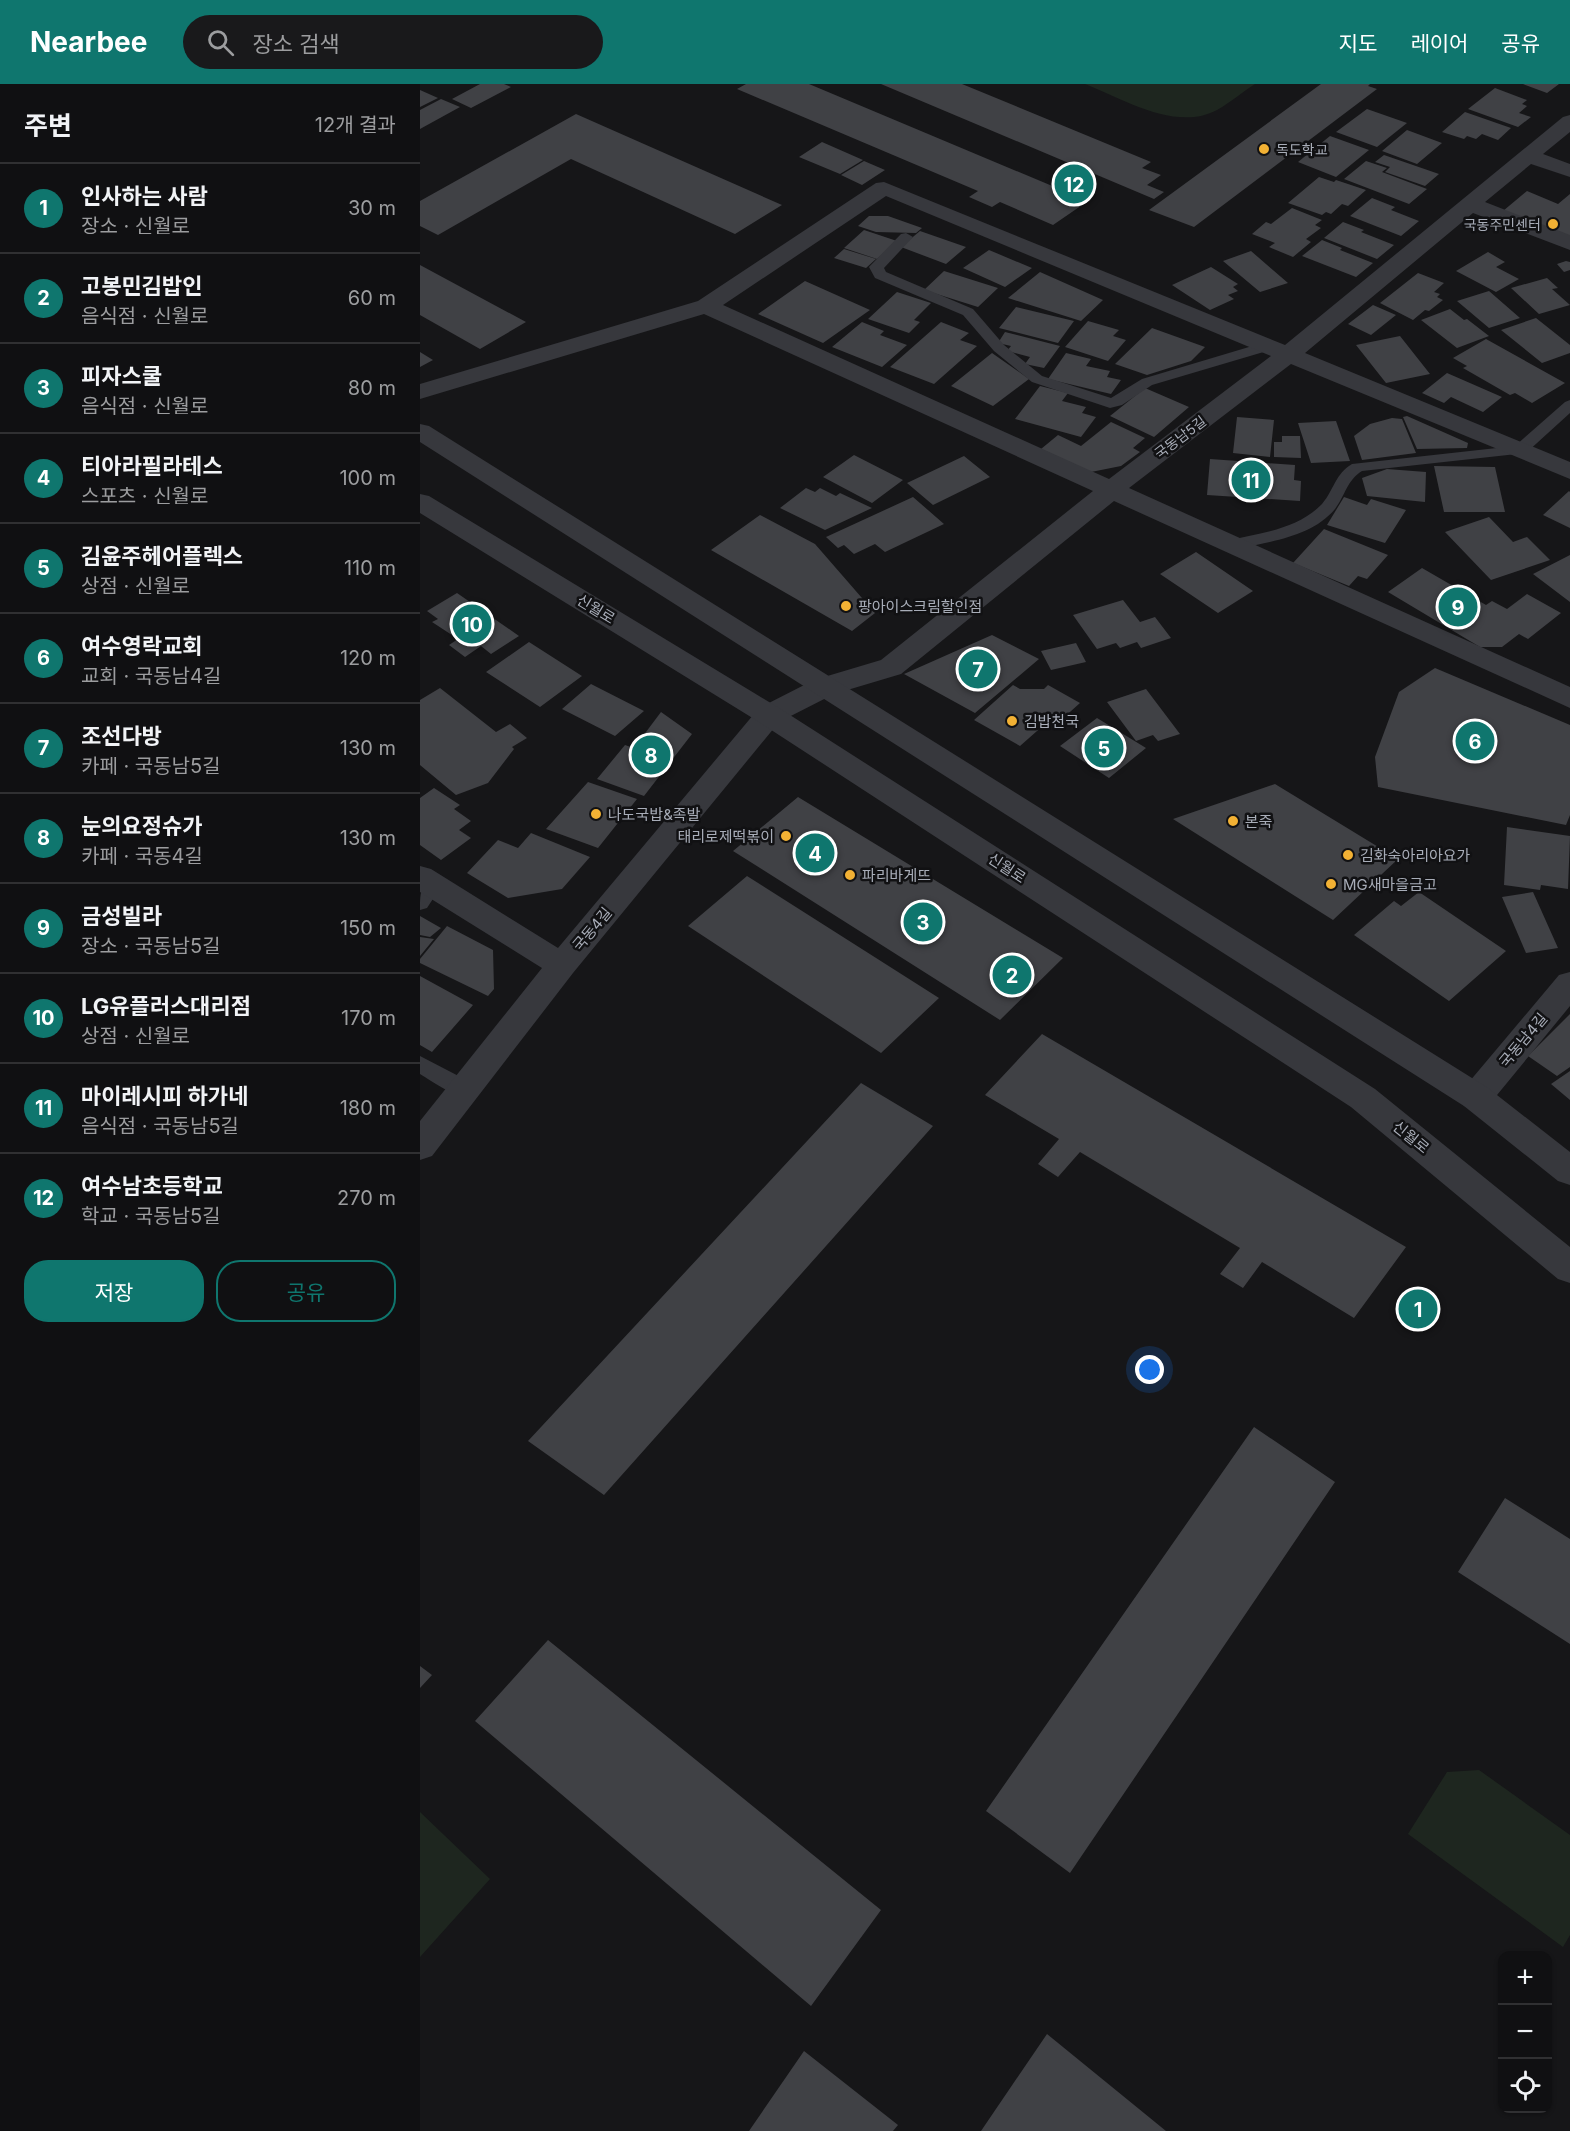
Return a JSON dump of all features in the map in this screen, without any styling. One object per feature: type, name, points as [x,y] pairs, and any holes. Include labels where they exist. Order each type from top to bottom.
[{"type":"street","name":"국동남5길","points":[[769,715],[824,687],[891,667],[1111,490],[1279,350],[1470,204],[1570,121]]},
{"type":"street","points":[[1528,156],[1570,171]]},
{"type":"street","points":[[420,392],[706,306],[884,188],[1570,471]]},
{"type":"street","points":[[1470,204],[1570,243]]},
{"type":"street","points":[[706,306],[1570,698]]},
{"type":"street","points":[[420,431],[1476,1097],[1570,1171]]},
{"type":"street","name":"신월로","points":[[420,502],[769,715],[1363,1098],[1570,1268]]},
{"type":"street","name":"국동4길","points":[[420,1146],[562,965],[769,715]]},
{"type":"street","points":[[424,889],[562,965]]},
{"type":"street","name":"국동남4길","points":[[1476,1097],[1570,984]]},
{"type":"lane","points":[[906,237],[876,267],[880,275],[968,312],[999,348],[1038,379],[1110,403],[1117,402],[1147,382],[1279,350]]},
{"type":"lane","points":[[1232,545],[1289,531],[1312,522],[1328,507],[1344,476],[1358,467],[1520,450],[1570,405]]},
{"type":"lane","points":[[420,1064],[465,1089]]},
{"type":"shaded area","points":[[1085,84],[1255,84],[1217,110],[1201,116],[1184,117],[1150,111]]},
{"type":"shaded area","points":[[1479,1770],[1570,1835],[1570,1935],[1563,1947],[1408,1834],[1447,1772]]},
{"type":"shaded area","points":[[420,1812],[490,1879],[420,1957]]},
{"type":"building","points":[[480,84],[504,84],[511,87],[471,108],[452,99]]},
{"type":"building","points":[[746,84],[809,84],[1088,201],[1053,225],[1000,202],[992,207],[969,197],[978,191],[737,89]]},
{"type":"building","points":[[881,84],[962,84],[1151,162],[1142,168],[1161,175],[1147,185],[1164,192],[1154,199]]},
{"type":"building","name":"독도학교","points":[[1321,84],[1370,84],[1368,86],[1377,89],[1194,227],[1149,210]]},
{"type":"building","points":[[1523,84],[1559,84],[1547,93]]},
{"type":"building","points":[[1495,88],[1527,100],[1522,104],[1527,106],[1519,113],[1531,117],[1518,127],[1468,109]]},
{"type":"building","points":[[420,90],[438,98],[420,107]]},
{"type":"building","points":[[441,99],[460,107],[420,129],[420,110]]},
{"type":"building","points":[[1367,109],[1407,123],[1377,147],[1336,132]]},
{"type":"building","points":[[1465,112],[1511,128],[1498,140],[1482,134],[1476,139],[1467,136],[1464,139],[1442,132]]},
{"type":"building","points":[[576,114],[782,205],[735,234],[571,159],[438,235],[420,226],[420,201]]},
{"type":"building","points":[[1407,130],[1442,143],[1417,164],[1382,151]]},
{"type":"building","points":[[1330,136],[1369,150],[1336,177],[1298,162]]},
{"type":"building","points":[[822,142],[863,160],[840,174],[799,157]]},
{"type":"building","points":[[1384,155],[1439,174],[1425,186],[1385,172],[1390,167],[1375,162]]},
{"type":"building","points":[[864,161],[885,170],[862,185],[841,175]]},
{"type":"building","points":[[1366,161],[1387,168],[1382,172],[1427,189],[1409,204],[1344,179]]},
{"type":"building","points":[[1319,177],[1366,190],[1348,206],[1342,204],[1331,214],[1326,212],[1322,215],[1288,203]]},
{"type":"building","name":"국동주민센터","points":[[1527,191],[1558,204],[1570,194],[1570,237],[1503,211]]},
{"type":"building","points":[[1372,198],[1395,207],[1391,210],[1419,221],[1401,236],[1350,216]]},
{"type":"building","points":[[1292,208],[1322,220],[1315,225],[1321,228],[1306,239],[1311,242],[1293,257],[1269,247],[1275,243],[1252,234],[1266,222],[1271,224]]},
{"type":"building","points":[[869,216],[888,216],[922,228],[916,233],[876,232],[858,226]]},
{"type":"building","points":[[1343,222],[1394,245],[1377,259],[1324,238]]},
{"type":"building","points":[[864,230],[897,241],[877,259],[844,248]]},
{"type":"building","points":[[920,231],[966,247],[946,264],[901,247]]},
{"type":"building","points":[[1322,240],[1373,263],[1356,277],[1302,256]]},
{"type":"building","points":[[844,249],[876,259],[866,268],[834,258]]},
{"type":"building","points":[[989,250],[1032,268],[1005,287],[963,268]]},
{"type":"building","points":[[1251,251],[1288,283],[1260,292],[1223,261]]},
{"type":"building","points":[[1488,252],[1505,262],[1496,267],[1519,279],[1496,292],[1456,271]]},
{"type":"building","points":[[1570,262],[1570,270],[1564,272],[1557,264]]},
{"type":"building","points":[[420,265],[526,322],[480,349],[420,315]]},
{"type":"building","points":[[1211,267],[1238,284],[1233,287],[1238,291],[1228,295],[1234,299],[1210,310],[1172,285]]},
{"type":"building","points":[[944,271],[998,288],[978,307],[924,290]]},
{"type":"building","points":[[1040,272],[1103,300],[1081,321],[1008,298]]},
{"type":"building","points":[[1418,273],[1444,283],[1434,292],[1440,294],[1437,297],[1443,300],[1413,320],[1380,303]]},
{"type":"building","points":[[1547,278],[1558,288],[1552,289],[1570,305],[1539,314],[1511,288]]},
{"type":"building","points":[[805,281],[870,310],[823,343],[758,314]]},
{"type":"building","points":[[1489,291],[1520,318],[1489,328],[1457,301]]},
{"type":"building","points":[[897,292],[931,303],[914,320],[920,322],[909,333],[868,319]]},
{"type":"building","points":[[1373,305],[1396,315],[1371,335],[1348,324]]},
{"type":"building","points":[[1016,307],[1074,321],[1058,343],[999,328]]},
{"type":"building","points":[[1450,309],[1489,336],[1457,348],[1421,320]]},
{"type":"building","points":[[1536,318],[1570,345],[1570,353],[1542,363],[1501,330]]},
{"type":"building","points":[[1088,321],[1119,330],[1113,336],[1126,340],[1108,361],[1065,347]]},
{"type":"building","points":[[862,322],[884,331],[880,335],[907,345],[882,367],[832,347]]},
{"type":"building","points":[[941,322],[969,333],[960,340],[977,346],[934,384],[890,367]]},
{"type":"building","points":[[1152,328],[1205,347],[1191,361],[1147,375],[1115,364]]},
{"type":"building","points":[[1005,332],[1060,346],[1044,368],[1025,364],[1030,357],[1007,351],[1011,346],[998,343]]},
{"type":"building","points":[[1400,336],[1430,374],[1386,383],[1356,345]]},
{"type":"building","points":[[1486,339],[1565,383],[1532,403],[1515,393],[1510,395],[1463,368],[1467,366],[1453,358]]},
{"type":"building","points":[[420,352],[433,360],[420,367]]},
{"type":"building","points":[[992,353],[1029,379],[993,406],[951,386]]},
{"type":"building","points":[[1066,353],[1091,359],[1086,366],[1110,371],[1107,377],[1121,380],[1111,394],[1048,379]]},
{"type":"building","points":[[1447,373],[1502,397],[1483,412],[1451,397],[1444,403],[1422,393]]},
{"type":"building","points":[[1040,386],[1068,393],[1062,401],[1086,407],[1082,413],[1096,417],[1081,437],[1015,419]]},
{"type":"building","points":[[1145,388],[1189,407],[1154,437],[1110,416]]},
{"type":"building","points":[[1407,416],[1468,443],[1467,448],[1417,449],[1403,417]]},
{"type":"building","points":[[1237,417],[1274,420],[1270,457],[1233,453]]},
{"type":"building","points":[[1392,418],[1402,419],[1416,453],[1362,460],[1354,436],[1370,424]]},
{"type":"building","points":[[1336,421],[1350,461],[1311,463],[1298,423]]},
{"type":"building","points":[[1111,422],[1145,438],[1133,448],[1140,452],[1121,466],[1091,472],[1041,449],[1058,435],[1081,446]]},
{"type":"building","points":[[1282,436],[1300,436],[1301,458],[1274,457],[1274,442],[1282,442]]},
{"type":"building","points":[[854,455],[903,480],[872,503],[823,477]]},
{"type":"building","points":[[964,456],[990,477],[933,505],[907,483]]},
{"type":"building","points":[[1210,459],[1295,465],[1294,480],[1301,481],[1300,501],[1207,495]]},
{"type":"building","points":[[1434,466],[1495,467],[1505,512],[1444,512]]},
{"type":"building","points":[[1387,469],[1426,472],[1425,502],[1367,496],[1362,478]]},
{"type":"building","points":[[806,488],[815,492],[820,488],[836,496],[840,493],[872,508],[825,530],[780,508]]},
{"type":"building","points":[[1570,492],[1570,528],[1543,515]]},
{"type":"building","points":[[913,497],[944,524],[885,552],[875,544],[854,554],[844,545],[838,548],[826,537]]},
{"type":"building","points":[[1344,497],[1367,505],[1371,499],[1406,510],[1385,543],[1327,525]]},
{"type":"building","points":[[760,515],[815,544],[875,613],[852,631],[711,550]]},
{"type":"building","points":[[1489,517],[1513,542],[1527,537],[1550,560],[1491,580],[1445,532]]},
{"type":"building","points":[[1324,529],[1388,555],[1367,579],[1358,576],[1349,586],[1293,563]]},
{"type":"building","points":[[1196,552],[1253,591],[1218,613],[1160,574]]},
{"type":"building","points":[[1570,555],[1570,602],[1533,574]]},
{"type":"building","points":[[1422,568],[1486,605],[1492,601],[1507,609],[1527,594],[1561,613],[1528,639],[1519,634],[1502,647],[1480,647],[1388,592]]},
{"type":"building","points":[[457,593],[519,636],[491,654],[481,646],[465,657],[449,645],[458,639],[432,622],[438,619],[427,611]]},
{"type":"building","points":[[1123,600],[1140,622],[1155,617],[1171,638],[1141,648],[1137,642],[1120,648],[1116,643],[1097,649],[1073,615]]},
{"type":"building","points":[[992,635],[1039,659],[975,713],[904,674]]},
{"type":"building","points":[[529,642],[582,676],[540,707],[486,672]]},
{"type":"building","points":[[1076,643],[1086,662],[1051,670],[1041,651]]},
{"type":"building","points":[[1435,668],[1570,725],[1570,815],[1566,825],[1378,787],[1375,757],[1399,692]]},
{"type":"building","points":[[591,684],[644,711],[615,736],[562,709]]},
{"type":"building","points":[[1013,685],[1020,689],[1044,689],[1048,685],[1080,703],[1061,720],[1054,716],[1020,746],[974,720]]},
{"type":"building","points":[[440,688],[496,732],[510,724],[527,738],[512,747],[514,749],[488,783],[456,795],[420,765],[420,700]]},
{"type":"building","points":[[1146,689],[1180,734],[1158,741],[1153,735],[1136,741],[1107,702]]},
{"type":"building","points":[[661,712],[692,734],[644,796],[597,779],[625,745],[634,748]]},
{"type":"building","points":[[1097,718],[1146,748],[1109,778],[1060,746]]},
{"type":"building","points":[[588,782],[637,799],[598,848],[546,829]]},
{"type":"building","points":[[1275,784],[1398,859],[1333,920],[1173,819]]},
{"type":"building","points":[[434,788],[460,805],[454,809],[471,821],[459,830],[471,838],[441,860],[420,845],[420,798]]},
{"type":"building","points":[[798,797],[1063,958],[1000,1020],[733,851]]},
{"type":"building","points":[[1507,827],[1570,836],[1568,889],[1541,885],[1540,890],[1504,885]]},
{"type":"building","points":[[531,833],[590,857],[562,889],[508,898],[467,873],[498,840],[518,848]]},
{"type":"building","points":[[747,876],[939,998],[881,1053],[688,926]]},
{"type":"building","points":[[1419,892],[1506,951],[1449,1001],[1354,935],[1394,901],[1401,906]]},
{"type":"building","points":[[1533,892],[1558,948],[1526,953],[1502,897]]},
{"type":"building","points":[[420,916],[441,928],[430,937],[420,935]]},
{"type":"building","points":[[447,926],[493,950],[494,989],[488,996],[420,963],[420,959]]},
{"type":"building","points":[[420,937],[434,939],[420,956]]},
{"type":"building","points":[[420,976],[473,1005],[432,1052],[420,1045]]},
{"type":"building","points":[[1570,1014],[1570,1067],[1557,1076],[1528,1056]]},
{"type":"building","points":[[1042,1034],[1406,1247],[1354,1318],[1262,1262],[1243,1288],[1220,1274],[1240,1248],[1080,1152],[1058,1177],[1038,1164],[1059,1139],[985,1095]]},
{"type":"building","points":[[1570,1071],[1570,1100],[1551,1084]]},
{"type":"building","points":[[861,1083],[933,1126],[604,1495],[528,1441]]},
{"type":"building","points":[[1254,1427],[1335,1482],[1070,1873],[986,1811]]},
{"type":"building","points":[[1505,1498],[1570,1539],[1570,1644],[1458,1572]]},
{"type":"building","points":[[548,1640],[881,1910],[811,2006],[475,1721]]},
{"type":"building","points":[[420,1666],[432,1675],[420,1688]]},
{"type":"building","points":[[1047,2034],[1166,2131],[981,2131]]},
{"type":"building","points":[[804,2051],[898,2125],[893,2131],[749,2131]]},
{"type":"place","name":"독도학교","points":[[1264,149]]},
{"type":"place","name":"여수남초등학교","points":[[1074,184]]},
{"type":"place","name":"국동주민센터","points":[[1553,224]]},
{"type":"place","name":"마이레시피 하가네","points":[[1251,480]]},
{"type":"place","name":"팡아이스크림할인점","points":[[846,606]]},
{"type":"place","name":"금성빌라","points":[[1458,607]]},
{"type":"place","name":"LG유플러스대리점","points":[[472,624]]},
{"type":"place","name":"조선다방","points":[[978,669]]},
{"type":"place","name":"김밥천국","points":[[1012,721]]},
{"type":"place","name":"여수영락교회","points":[[1475,741]]},
{"type":"place","name":"김윤주헤어플렉스","points":[[1104,748]]},
{"type":"place","name":"눈의요정슈가","points":[[651,755]]},
{"type":"place","name":"나도국밥&족발","points":[[596,814]]},
{"type":"place","name":"본죽","points":[[1233,821]]},
{"type":"place","name":"태리로제떡볶이","points":[[786,836]]},
{"type":"place","name":"티아라필라테스","points":[[815,853]]},
{"type":"place","name":"김화숙아리아요가","points":[[1348,855]]},
{"type":"place","name":"파리바게뜨","points":[[850,875]]},
{"type":"place","name":"MG새마을금고","points":[[1331,884]]},
{"type":"place","name":"피자스쿨","points":[[923,922]]},
{"type":"place","name":"고봉민김밥인","points":[[1012,975]]},
{"type":"place","name":"인사하는 사람","points":[[1418,1309]]}]
